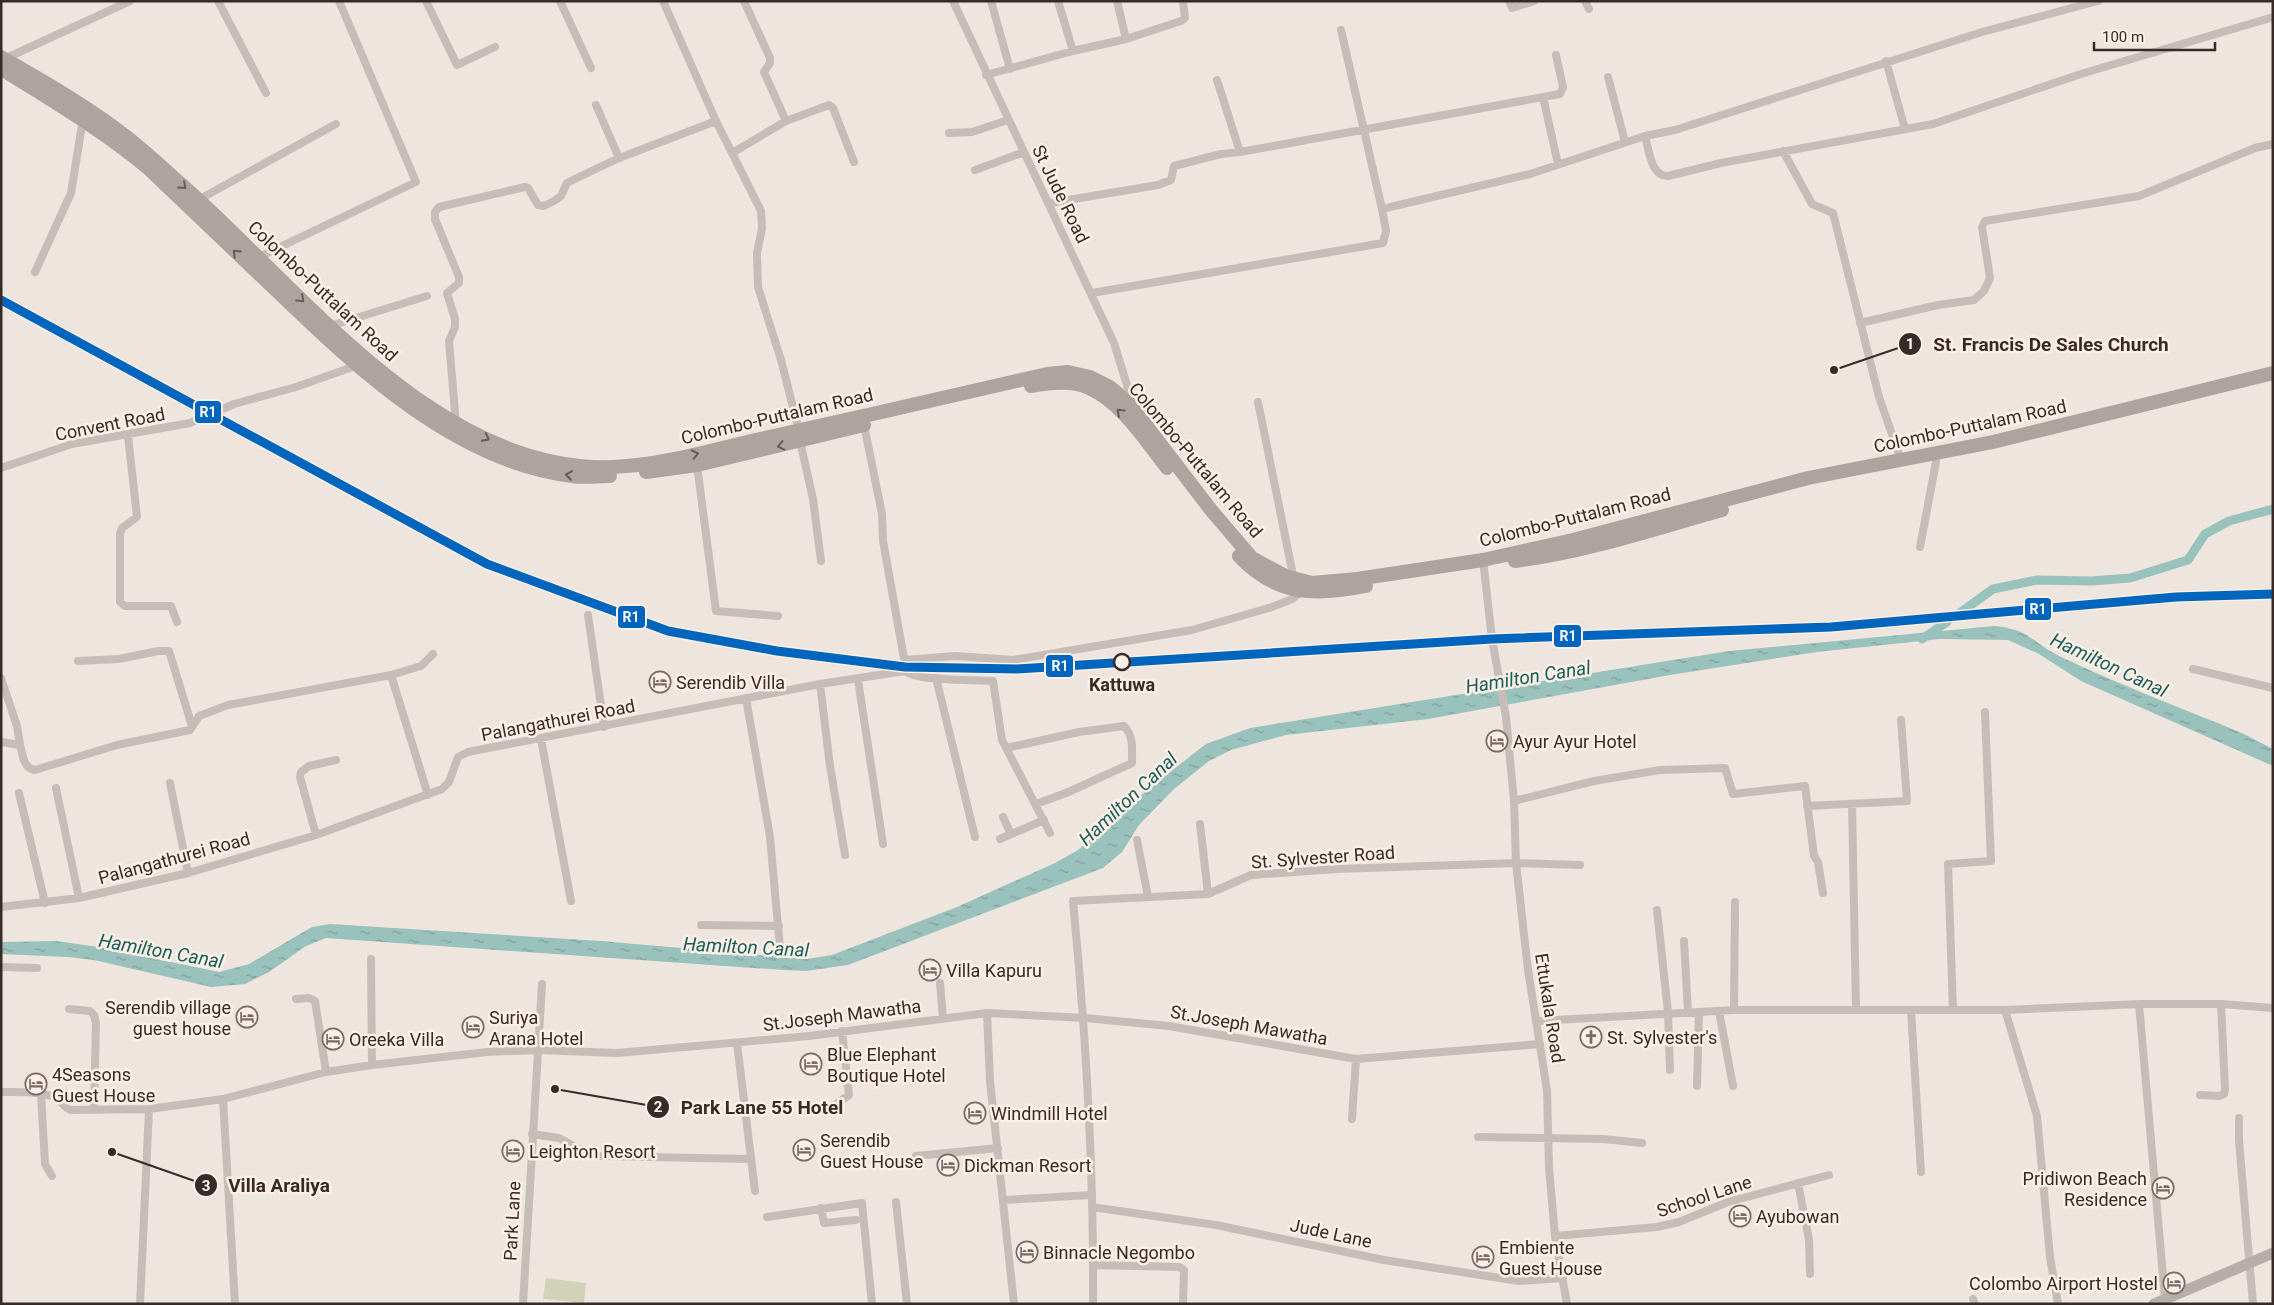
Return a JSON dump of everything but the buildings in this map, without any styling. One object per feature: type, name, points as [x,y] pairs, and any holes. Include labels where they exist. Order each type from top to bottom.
[{"type":"highway","name":"Colombo-Puttalam Road","points":[[2,61],[120,145],[149,169],[362,364],[416,409],[456,429],[528,456],[568,464],[605,467],[672,459],[864,425],[1030,386],[1052,383],[1088,387],[1103,397],[1134,425],[1246,564],[1272,582],[1298,586],[1348,590],[1483,562],[1808,478],[1993,442],[2273,373]]},
{"type":"highway","name":"Colombo-Puttalam Road","points":[[2,61],[127,137],[198,200],[330,326],[362,364]]},
{"type":"highway","name":"Colombo-Puttalam Road","points":[[456,429],[486,452],[537,468],[573,476],[612,476],[697,465],[800,436],[1047,374],[1068,372],[1090,377],[1110,387],[1129,403],[1252,558],[1298,586]]},
{"type":"highway","name":"Colombo-Puttalam Road","points":[[1483,562],[1544,557],[1601,544],[1796,489],[1995,450],[2216,397],[2273,381]]},
{"type":"street","points":[[2,61],[130,1]]},
{"type":"street","points":[[218,1],[266,93]]},
{"type":"street","points":[[257,258],[416,182],[339,1]]},
{"type":"street","points":[[426,1],[457,64],[495,47]]},
{"type":"street","points":[[560,1],[591,68]]},
{"type":"street","points":[[663,1],[716,121],[760,212],[762,228],[757,253],[758,287],[781,360],[800,436],[814,499],[821,562]]},
{"type":"street","points":[[744,1],[770,58],[770,63],[764,72],[786,121]]},
{"type":"street","name":"St Jude Road","points":[[953,1],[1008,120],[1050,203],[1114,343],[1130,395],[1129,403]]},
{"type":"street","points":[[991,1],[1010,69]]},
{"type":"street","points":[[1058,1],[1073,51]]},
{"type":"street","points":[[1117,1],[1126,39]]},
{"type":"street","points":[[986,74],[1126,39],[1181,21],[1185,18],[1183,1]]},
{"type":"street","points":[[1509,1],[1512,8],[1534,1]]},
{"type":"street","points":[[1382,209],[1530,174],[1625,142],[1675,130],[1886,61],[2034,16],[2098,1]]},
{"type":"street","points":[[1645,136],[1656,172],[1661,177],[1783,151],[1933,124],[2084,73],[2273,17]]},
{"type":"street","points":[[1092,293],[1383,244],[1386,231],[1382,209],[1340,30]]},
{"type":"street","points":[[1050,203],[1158,185],[1171,180],[1174,166],[1221,154],[1560,94],[1562,91],[1556,55]]},
{"type":"street","points":[[1886,61],[1906,129]]},
{"type":"street","points":[[1608,77],[1625,142]]},
{"type":"street","points":[[1217,80],[1240,152]]},
{"type":"street","points":[[1544,97],[1558,164]]},
{"type":"street","points":[[596,105],[619,158]]},
{"type":"street","points":[[732,153],[786,121],[824,105],[829,105],[833,108],[854,162]]},
{"type":"street","points":[[35,272],[71,193],[83,119]]},
{"type":"street","points":[[949,133],[972,132],[1008,120]]},
{"type":"street","points":[[456,429],[449,341],[455,327],[455,319],[447,293],[459,283],[459,277],[435,219],[435,212],[440,207],[525,187],[528,188],[538,205],[544,206],[561,196],[566,183],[619,158],[716,121]]},
{"type":"street","points":[[198,200],[336,124]]},
{"type":"street","points":[[1860,322],[1938,305],[1974,300],[1984,291],[1990,278],[1982,227],[1985,221],[2139,196],[2255,148],[2273,144]]},
{"type":"street","points":[[1783,151],[1812,204],[1833,212],[1879,397],[1901,460]]},
{"type":"street","points":[[975,170],[1024,152]]},
{"type":"street","points":[[330,326],[427,296]]},
{"type":"street","name":"Convent Road","points":[[1,468],[72,444],[128,436],[190,423],[234,404],[296,387],[362,364]]},
{"type":"street","points":[[905,660],[955,656],[1013,660],[1192,630],[1292,600],[1298,586],[1258,402]]},
{"type":"street","points":[[864,425],[882,514],[882,541],[905,660],[905,671],[909,675],[993,681],[1002,740],[1050,833]]},
{"type":"street","points":[[128,436],[137,517],[122,528],[120,534],[120,602],[125,606],[171,606],[177,622]]},
{"type":"street","points":[[1920,547],[1936,462]]},
{"type":"street","points":[[697,465],[716,611],[778,616]]},
{"type":"street","name":"Ettukala Road","points":[[1483,562],[1492,639],[1506,717],[1514,801],[1516,863],[1528,970],[1547,1090],[1548,1139],[1555,1236],[1567,1304]]},
{"type":"street","points":[[588,615],[604,727]]},
{"type":"street","points":[[78,661],[119,659],[158,651],[169,651],[192,726]]},
{"type":"street","points":[[1,678],[15,718],[26,765],[35,770],[118,745],[190,730],[199,716],[228,705],[391,674],[421,666],[433,654]]},
{"type":"street","points":[[2193,669],[2273,688]]},
{"type":"street","name":"Palangathurei Road","points":[[1,907],[79,898],[188,874],[316,834],[442,789],[449,782],[458,757],[468,752],[820,684],[858,680],[905,671]]},
{"type":"street","points":[[391,674],[428,795]]},
{"type":"street","points":[[936,678],[975,837]]},
{"type":"street","points":[[858,680],[883,844]]},
{"type":"street","points":[[820,684],[830,766],[845,855]]},
{"type":"street","points":[[746,698],[770,836],[780,948]]},
{"type":"street","points":[[1953,1010],[1948,864],[1991,861],[1985,712]]},
{"type":"street","points":[[1807,806],[1907,800],[1901,720]]},
{"type":"street","points":[[1006,748],[1079,732],[1124,726],[1128,730],[1132,740],[1132,763],[1066,793],[1036,804]]},
{"type":"street","points":[[541,739],[571,901]]},
{"type":"street","points":[[1,742],[20,745]]},
{"type":"street","points":[[316,834],[300,777],[301,772],[309,766],[336,760]]},
{"type":"street","points":[[1514,801],[1594,781],[1660,770],[1724,768],[1733,794],[1805,786],[1814,856],[1819,868],[1823,893]]},
{"type":"street","points":[[170,783],[188,874]]},
{"type":"street","points":[[56,788],[79,898]]},
{"type":"street","points":[[20,793],[45,903]]},
{"type":"street","points":[[1852,804],[1856,1010]]},
{"type":"street","points":[[1003,817],[1012,834]]},
{"type":"street","points":[[1000,838],[1044,820]]},
{"type":"street","points":[[1200,824],[1208,894]]},
{"type":"street","points":[[1137,840],[1148,897]]},
{"type":"street","name":"St. Sylvester Road","points":[[1085,1018],[1073,901],[1208,894],[1251,875],[1336,869],[1516,863],[1580,865]]},
{"type":"street","points":[[1734,1010],[1735,902]]},
{"type":"street","points":[[1657,910],[1668,1012],[1670,1070]]},
{"type":"street","points":[[701,926],[779,926]]},
{"type":"street","points":[[1684,941],[1688,1012]]},
{"type":"street","points":[[371,959],[372,1065]]},
{"type":"street","points":[[1,968],[36,968]]},
{"type":"street","name":"Park Lane","points":[[523,1304],[542,984]]},
{"type":"street","points":[[940,984],[943,1018]]},
{"type":"street","points":[[296,999],[309,998],[315,1001],[326,1072]]},
{"type":"street","points":[[1537,1021],[1668,1012],[1734,1010],[2005,1010],[2139,1004],[2221,1004],[2273,1008]]},
{"type":"street","points":[[2139,1004],[2159,1301],[2250,1261],[2273,1253]]},
{"type":"street","points":[[2200,1095],[2220,1096],[2226,1090],[2221,1004]]},
{"type":"street","points":[[69,1009],[90,1011],[94,1015],[96,1023],[94,1110]]},
{"type":"street","points":[[1911,1010],[1921,1172]]},
{"type":"street","points":[[2005,1010],[2037,1116],[2050,1257],[2058,1304]]},
{"type":"street","points":[[1718,1011],[1732,1086]]},
{"type":"street","points":[[1697,1086],[1699,1012]]},
{"type":"street","points":[[987,1013],[990,1082],[1014,1304]]},
{"type":"street","name":"St.Joseph Mawatha","points":[[41,1094],[56,1098],[70,1110],[149,1109],[223,1099],[326,1072],[372,1065],[487,1052],[537,1050],[617,1053],[737,1043],[987,1013],[1085,1018],[1169,1026],[1356,1059],[1540,1044]]},
{"type":"street","points":[[1085,1018],[1092,1195],[1093,1304]]},
{"type":"street","points":[[803,1111],[835,1105],[848,1095],[842,1031]]},
{"type":"street","points":[[737,1043],[754,1191]]},
{"type":"street","points":[[1352,1119],[1356,1059]]},
{"type":"street","points":[[1,1092],[41,1094],[45,1164],[52,1176]]},
{"type":"street","points":[[223,1099],[235,1304]]},
{"type":"street","points":[[140,1304],[149,1109]]},
{"type":"street","points":[[2240,1118],[2239,1141],[2252,1304]]},
{"type":"street","points":[[532,1134],[559,1138],[584,1152],[599,1156],[749,1159]]},
{"type":"street","points":[[1478,1137],[1603,1139],[1642,1144]]},
{"type":"street","points":[[916,1156],[998,1148]]},
{"type":"street","name":"School Lane","points":[[1555,1236],[1657,1227],[1679,1222],[1728,1202],[1829,1175]]},
{"type":"street","points":[[1798,1183],[1809,1240],[1810,1274]]},
{"type":"street","points":[[1003,1200],[1092,1195]]},
{"type":"street","points":[[767,1217],[862,1202],[872,1304]]},
{"type":"street","points":[[896,1202],[907,1304]]},
{"type":"street","name":"Jude Lane","points":[[1092,1207],[1216,1225],[1384,1260],[1519,1281],[1563,1278]]},
{"type":"street","points":[[821,1208],[824,1223],[856,1220]]},
{"type":"street","points":[[1093,1264],[1179,1268],[1184,1270],[1183,1304]]},
{"type":"green space","points":[[546,1278],[586,1283],[584,1303],[543,1299]]},
{"type":"water","points":[[1994,626],[2023,633],[2050,651],[2082,667],[2244,734],[2273,749],[2273,766],[2081,681],[2039,654],[2008,640],[1940,639],[1817,652],[1670,675],[1428,719],[1286,735],[1231,750],[1209,761],[1174,789],[1139,825],[1122,852],[1103,868],[848,965],[806,971],[783,970],[326,938],[306,946],[269,972],[245,984],[211,987],[94,960],[1,954],[1,942],[56,941],[99,947],[219,972],[249,964],[312,927],[330,924],[601,941],[807,959],[832,955],[957,907],[1055,863],[1078,850],[1152,786],[1206,744],[1250,728],[1729,651]]},
{"type":"waterway","points":[[1961,612],[1993,589],[2037,580],[2092,581],[2130,578],[2188,560],[2205,534],[2229,521],[2273,509]]},
{"type":"waterway","points":[[1922,639],[1947,622]]},
{"type":"transit line","name":"R1","points":[[1,300],[487,564],[668,631],[777,651],[905,667],[1017,669],[1492,639],[1831,627],[2176,597],[2273,594]]},
{"type":"place","name":"St. Francis De Sales Church","points":[[1834,370]]},
{"type":"place","name":"Kattuwa","points":[[1122,662]]},
{"type":"place","name":"Serendib Villa","points":[[660,682]]},
{"type":"place","name":"Ayur Ayur Hotel","points":[[1497,741]]},
{"type":"place","name":"Villa Kapuru","points":[[930,970]]},
{"type":"place","name":"Serendib village guest house","points":[[247,1017]]},
{"type":"place","name":"Suriya Arana Hotel","points":[[473,1027]]},
{"type":"place","name":"St. Sylvester's","points":[[1591,1037]]},
{"type":"place","name":"Oreeka Villa","points":[[333,1039]]},
{"type":"place","name":"Blue Elephant Boutique Hotel","points":[[811,1064]]},
{"type":"place","name":"4Seasons Guest House","points":[[36,1084]]},
{"type":"place","name":"Park Lane 55 Hotel","points":[[555,1089]]},
{"type":"place","name":"Windmill Hotel","points":[[975,1113]]},
{"type":"place","name":"Serendib Guest House","points":[[804,1150]]},
{"type":"place","name":"Leighton Resort","points":[[513,1151]]},
{"type":"place","name":"Villa Araliya","points":[[112,1152]]},
{"type":"place","name":"Dickman Resort","points":[[948,1165]]},
{"type":"place","name":"Pridiwon Beach Residence","points":[[2163,1188]]},
{"type":"place","name":"Ayubowan","points":[[1740,1216]]},
{"type":"place","name":"Binnacle Negombo","points":[[1027,1252]]},
{"type":"place","name":"Embiente Guest House","points":[[1483,1257]]},
{"type":"place","name":"Colombo Airport Hostel","points":[[2174,1283]]},
{"type":"water label","name":"Hamilton Canal","points":[[2109,665]]},
{"type":"water label","name":"Hamilton Canal","points":[[1528,677]]},
{"type":"water label","name":"Hamilton Canal","points":[[1128,799]]},
{"type":"water label","name":"Hamilton Canal","points":[[746,947]]},
{"type":"water label","name":"Hamilton Canal","points":[[161,951]]}]
